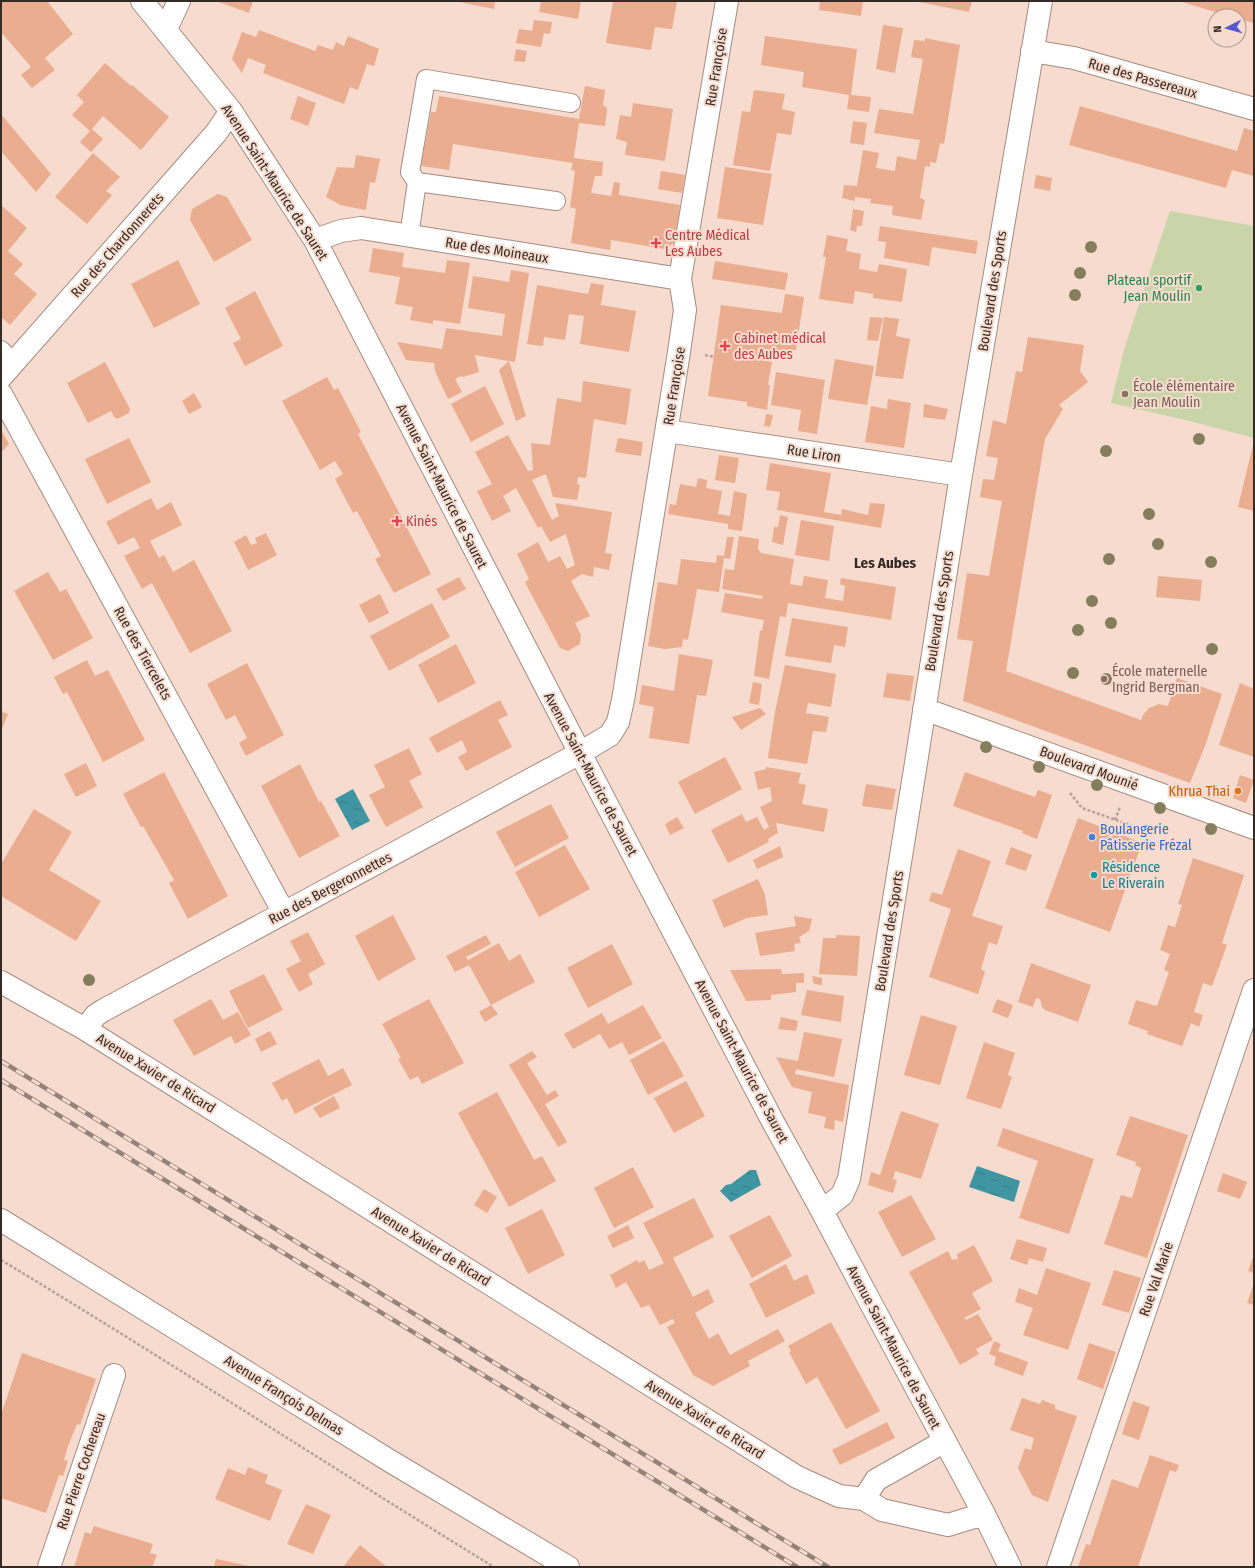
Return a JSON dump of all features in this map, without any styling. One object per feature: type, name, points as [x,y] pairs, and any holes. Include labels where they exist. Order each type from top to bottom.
[{"type":"street","name":"Avenue Saint-Maurice de Sauret","points":[[142,1],[231,111],[315,240],[580,753],[772,1120],[984,1514],[1010,1567]]},
{"type":"street","points":[[166,29],[179,1]]},
{"type":"street","name":"Rue Françoise","points":[[580,753],[610,735],[618,722],[623,700],[685,310],[680,279],[727,1]]},
{"type":"street","name":"Boulevard des Sports","points":[[822,1211],[842,1195],[849,1179],[961,475],[1040,1]]},
{"type":"street","name":"Rue des Passereaux","points":[[1032,51],[1074,58],[1254,109]]},
{"type":"street","name":"Rue des Chardonnerets","points":[[5,363],[216,133],[231,111]]},
{"type":"street","name":"Rue des Moineaux","points":[[315,240],[341,231],[361,228],[680,279]]},
{"type":"street","name":"Rue des Tiercelets","points":[[1,394],[284,913]]},
{"type":"street","name":"Rue Liron","points":[[666,431],[961,475]]},
{"type":"street","name":"Boulevard Mounié","points":[[924,709],[1254,828]]},
{"type":"street","name":"Rue des Bergeronnettes","points":[[85,1029],[96,1014],[580,753]]},
{"type":"street","name":"Avenue Xavier de Ricard","points":[[1,982],[85,1029],[797,1477],[839,1496],[864,1499],[882,1510],[948,1525],[984,1514]]},
{"type":"street","name":"Rue Val Marie","points":[[1058,1567],[1254,990]]},
{"type":"street","name":"Avenue François Delmas","points":[[1,1220],[390,1461],[568,1567]]},
{"type":"street","name":"Rue Pierre Cochereau","points":[[49,1567],[114,1375]]},
{"type":"street","points":[[864,1499],[876,1480],[945,1441]]},
{"type":"lane","points":[[409,236],[417,182],[410,172],[426,78],[571,103]]},
{"type":"lane","points":[[417,182],[556,201]]},
{"type":"path","points":[[1070,793],[1082,808],[1147,831],[1169,829]]},
{"type":"path","points":[[1,1260],[371,1492],[494,1567]]},
{"type":"green space","name":"Plateau sportif Jean Moulin","points":[[1170,211],[1254,226],[1254,438],[1190,421],[1111,403],[1124,350]]},
{"type":"water","points":[[353,789],[370,821],[352,830],[335,799]]},
{"type":"water","points":[[977,1166],[1020,1181],[1014,1202],[969,1187]]},
{"type":"water","points":[[750,1170],[756,1170],[761,1185],[731,1202],[720,1191],[726,1185],[731,1184]]},
{"type":"building","points":[[1,1],[47,1],[73,34],[45,58],[55,70],[32,88],[21,75],[31,67],[1,32]]},
{"type":"building","points":[[216,1],[253,1],[249,13]]},
{"type":"building","points":[[454,1],[495,1],[494,9]]},
{"type":"building","points":[[541,1],[581,1],[578,19],[539,12]]},
{"type":"building","points":[[613,1],[677,1],[672,29],[655,27],[651,50],[606,43]]},
{"type":"building","points":[[820,1],[863,1],[861,16],[819,10]]},
{"type":"building","points":[[914,1],[972,1],[969,12]]},
{"type":"building","points":[[1179,1],[1254,1],[1254,23],[1247,21],[1247,8],[1207,8],[1207,10]]},
{"type":"building","points":[[534,20],[552,22],[550,34],[544,33],[541,47],[516,43],[519,29],[532,31]]},
{"type":"building","points":[[883,25],[903,28],[895,73],[876,69]]},
{"type":"building","points":[[259,30],[315,51],[318,45],[333,50],[336,42],[344,46],[348,36],[379,49],[374,66],[367,64],[358,90],[350,87],[344,104],[263,73],[266,65],[248,58],[242,73],[232,59],[242,32],[256,37]]},
{"type":"building","points":[[765,36],[857,49],[851,95],[871,97],[869,112],[847,109],[849,95],[802,87],[804,72],[761,65]]},
{"type":"building","points":[[925,38],[960,45],[944,144],[940,143],[936,163],[930,162],[930,167],[925,166],[920,198],[925,200],[921,220],[892,215],[893,206],[870,203],[871,199],[855,197],[855,201],[842,198],[844,185],[857,186],[863,150],[879,153],[876,168],[895,171],[897,156],[916,160],[920,140],[874,133],[879,109],[913,114],[923,59],[911,57],[914,40],[925,41]]},
{"type":"building","points":[[516,49],[527,51],[525,62],[514,61]]},
{"type":"building","points":[[105,63],[169,117],[141,150],[103,116],[92,129],[103,139],[91,152],[80,142],[90,131],[72,115],[84,102],[77,95]]},
{"type":"building","points":[[585,86],[605,90],[603,105],[607,108],[607,111],[605,126],[579,123],[573,163],[453,144],[449,170],[421,166],[431,112],[436,112],[439,96],[579,119]]},
{"type":"building","points":[[754,90],[785,94],[782,109],[795,112],[791,135],[777,133],[770,171],[733,165],[742,111],[750,112]]},
{"type":"building","points":[[298,96],[316,103],[308,126],[290,119]]},
{"type":"building","points":[[633,103],[673,109],[665,161],[625,155],[627,142],[616,139],[620,115],[631,117]]},
{"type":"building","points":[[1080,106],[1237,151],[1244,128],[1254,131],[1254,176],[1232,170],[1226,188],[1069,145]]},
{"type":"building","points":[[1,114],[51,174],[36,192],[1,151]]},
{"type":"building","points":[[853,121],[867,123],[864,145],[850,143]]},
{"type":"building","points":[[93,153],[120,177],[106,191],[112,195],[87,224],[55,197]]},
{"type":"building","points":[[356,155],[380,159],[375,183],[370,182],[366,210],[340,205],[326,197],[337,167],[354,168]]},
{"type":"building","points":[[574,158],[603,162],[602,176],[595,176],[591,193],[611,196],[614,182],[620,183],[619,195],[680,205],[674,243],[665,249],[611,240],[610,250],[571,243],[576,209],[570,207],[575,171],[571,170]]},
{"type":"building","points":[[725,167],[772,174],[763,225],[717,218]]},
{"type":"building","points":[[661,171],[685,175],[682,193],[658,189]]},
{"type":"building","points":[[1036,175],[1052,178],[1050,191],[1034,188]]},
{"type":"building","points":[[218,194],[227,197],[252,240],[214,262],[190,220],[192,209]]},
{"type":"building","points":[[1,205],[27,228],[8,251],[23,264],[14,274],[37,294],[10,325],[1,317]]},
{"type":"building","points":[[853,209],[864,211],[862,226],[857,226],[856,232],[850,230]]},
{"type":"building","points":[[880,226],[978,241],[976,254],[932,247],[929,266],[884,258],[886,242],[878,241]]},
{"type":"building","points":[[827,235],[848,239],[846,251],[861,254],[859,269],[877,272],[879,264],[907,269],[902,302],[873,298],[873,294],[855,291],[853,304],[819,299],[826,257],[823,257]]},
{"type":"building","points":[[373,248],[404,253],[402,267],[445,273],[447,260],[470,263],[460,324],[433,320],[433,324],[410,320],[413,307],[395,304],[400,277],[369,272]]},
{"type":"building","points":[[178,260],[200,304],[154,328],[131,284]]},
{"type":"building","points":[[715,261],[788,273],[785,290],[712,279]]},
{"type":"building","points":[[511,270],[529,273],[515,362],[475,355],[479,372],[455,379],[462,392],[448,399],[435,371],[434,363],[406,360],[397,342],[442,349],[446,328],[502,336],[505,314],[468,308],[473,276],[509,282]]},
{"type":"building","points":[[591,283],[604,285],[601,305],[636,311],[629,352],[580,344],[584,316],[569,314],[565,340],[544,337],[543,346],[527,344],[537,285],[588,294]]},
{"type":"building","points":[[255,291],[283,346],[245,366],[233,343],[241,339],[225,308]]},
{"type":"building","points":[[785,294],[804,297],[796,350],[788,350],[787,358],[775,356],[776,351],[758,348],[756,359],[772,362],[768,385],[770,385],[767,410],[747,406],[747,402],[708,396],[721,305],[782,313]]},
{"type":"building","points":[[870,317],[883,318],[878,341],[867,340]]},
{"type":"building","points":[[884,317],[899,319],[896,336],[910,339],[903,379],[875,376]]},
{"type":"building","points":[[1028,337],[1084,345],[1080,371],[1088,382],[1059,405],[1063,409],[1045,439],[1006,671],[1141,720],[1149,708],[1159,704],[1168,706],[1177,678],[1222,694],[1205,746],[1190,783],[963,701],[973,641],[957,639],[967,573],[989,576],[1002,501],[980,497],[983,479],[994,480],[998,458],[986,456],[993,420],[1006,424],[1016,371],[1022,372]]},
{"type":"building","points":[[835,359],[874,366],[867,405],[828,399]]},
{"type":"building","points":[[509,361],[526,416],[516,421],[499,370]]},
{"type":"building","points":[[105,362],[130,409],[129,413],[117,419],[111,411],[88,423],[67,383]]},
{"type":"building","points":[[776,372],[825,380],[817,434],[798,431],[801,410],[771,405]]},
{"type":"building","points":[[327,377],[334,390],[338,388],[361,432],[358,434],[431,574],[394,593],[375,559],[381,556],[357,511],[353,513],[335,479],[343,474],[335,461],[320,470],[282,401]]},
{"type":"building","points":[[583,381],[631,389],[626,425],[594,419],[586,478],[578,477],[577,484],[580,485],[577,500],[553,497],[546,474],[532,480],[552,520],[559,516],[555,503],[612,512],[605,553],[612,554],[609,570],[594,567],[593,577],[582,574],[571,581],[590,616],[575,623],[581,635],[580,644],[568,651],[560,648],[529,590],[525,582],[529,579],[517,554],[538,542],[548,562],[560,556],[567,569],[575,565],[566,534],[550,542],[541,526],[538,528],[516,488],[503,496],[511,511],[492,521],[477,491],[492,484],[475,452],[508,435],[528,471],[533,470],[531,443],[550,445],[557,398],[581,402]]},
{"type":"building","points":[[485,386],[504,424],[471,442],[451,404]]},
{"type":"building","points":[[194,393],[202,407],[189,414],[182,401]]},
{"type":"building","points":[[888,399],[911,403],[904,448],[865,442],[871,406],[887,409]]},
{"type":"building","points":[[924,404],[948,409],[945,420],[923,417]]},
{"type":"building","points":[[766,414],[773,415],[770,427],[764,426]]},
{"type":"building","points":[[1,430],[9,444],[1,453]]},
{"type":"building","points":[[129,438],[151,482],[107,504],[85,459]]},
{"type":"building","points":[[618,438],[643,442],[641,456],[615,452]]},
{"type":"building","points":[[1254,445],[1254,511],[1238,507]]},
{"type":"building","points":[[719,455],[739,458],[735,483],[715,480]]},
{"type":"building","points":[[770,463],[831,473],[824,512],[841,515],[842,509],[868,515],[870,503],[884,504],[885,506],[881,528],[777,510],[780,492],[766,490]]},
{"type":"building","points":[[698,478],[707,480],[706,488],[722,491],[718,514],[730,516],[734,491],[747,494],[742,531],[728,529],[728,524],[668,514],[670,504],[676,505],[680,484],[696,487]]},
{"type":"building","points":[[151,498],[157,510],[171,502],[182,525],[150,541],[159,558],[164,555],[173,572],[194,560],[232,631],[190,653],[152,583],[142,589],[124,556],[140,548],[134,537],[118,545],[106,522]]},
{"type":"building","points":[[780,515],[788,517],[783,545],[772,542],[774,527],[778,527]]},
{"type":"building","points":[[801,520],[834,526],[829,561],[795,555]]},
{"type":"building","points":[[266,533],[277,555],[248,570],[234,542],[246,535],[251,545],[257,543],[255,538]]},
{"type":"building","points":[[739,536],[759,539],[758,549],[761,553],[794,559],[790,584],[802,586],[804,576],[828,580],[825,598],[843,601],[845,586],[840,584],[841,578],[896,587],[891,620],[788,603],[786,617],[780,616],[769,679],[754,676],[760,630],[762,631],[764,620],[721,612],[725,593],[762,599],[763,596],[722,589],[725,569],[734,570]]},
{"type":"building","points":[[727,537],[734,537],[730,559],[724,558],[719,592],[697,589],[688,640],[683,639],[682,647],[665,649],[648,646],[658,582],[677,585],[681,559],[716,563],[717,555],[724,556]]},
{"type":"building","points":[[48,572],[60,592],[66,589],[93,638],[53,660],[14,591]]},
{"type":"building","points":[[1158,576],[1202,580],[1200,601],[1156,597]]},
{"type":"building","points":[[459,577],[466,589],[443,601],[436,589]]},
{"type":"building","points":[[380,594],[389,613],[369,623],[359,605]]},
{"type":"building","points":[[432,603],[450,637],[389,671],[370,636]]},
{"type":"building","points":[[792,618],[848,627],[845,647],[834,645],[831,663],[785,656]]},
{"type":"building","points":[[456,644],[476,683],[438,703],[418,665]]},
{"type":"building","points":[[679,654],[713,660],[706,696],[697,695],[689,744],[649,738],[654,707],[639,704],[642,685],[674,691]]},
{"type":"building","points":[[87,660],[95,676],[108,670],[145,740],[103,762],[67,692],[63,694],[54,677]]},
{"type":"building","points":[[247,663],[284,735],[246,756],[239,743],[247,738],[235,715],[226,720],[207,684]]},
{"type":"building","points":[[785,665],[836,674],[831,707],[808,703],[806,713],[829,717],[826,732],[813,731],[807,764],[768,758],[775,712]]},
{"type":"building","points":[[887,673],[914,676],[910,701],[883,697]]},
{"type":"building","points":[[753,682],[762,684],[759,705],[749,703]]},
{"type":"building","points":[[1240,683],[1254,689],[1254,757],[1219,745]]},
{"type":"building","points":[[500,700],[508,715],[498,720],[512,747],[466,771],[458,757],[467,752],[462,740],[437,753],[429,738]]},
{"type":"building","points":[[760,708],[766,714],[741,730],[732,717]]},
{"type":"building","points":[[1,711],[8,714],[1,731]]},
{"type":"building","points":[[409,748],[422,774],[409,781],[423,807],[386,827],[369,795],[385,787],[374,765]]},
{"type":"building","points":[[725,757],[742,789],[695,814],[678,782]]},
{"type":"building","points":[[86,763],[97,786],[76,797],[64,774]]},
{"type":"building","points":[[300,764],[319,802],[321,801],[340,836],[299,858],[261,786]]},
{"type":"building","points":[[766,767],[801,773],[798,783],[806,785],[802,804],[828,809],[824,832],[776,823],[778,833],[768,839],[769,842],[728,863],[711,830],[742,814],[746,822],[757,817],[764,830],[769,827],[760,807],[772,801],[770,787],[758,790],[754,772],[766,769]]},
{"type":"building","points":[[164,772],[228,896],[188,919],[169,883],[174,880],[143,826],[141,827],[123,794]]},
{"type":"building","points":[[965,772],[1035,797],[1038,790],[1052,795],[1037,839],[1022,833],[1023,831],[953,806]]},
{"type":"building","points":[[1240,775],[1254,780],[1246,803],[1233,798]]},
{"type":"building","points":[[866,784],[896,789],[892,810],[862,806]]},
{"type":"building","points":[[551,804],[569,838],[515,867],[496,832]]},
{"type":"building","points":[[34,809],[72,832],[49,870],[101,901],[76,941],[1,896],[1,864]]},
{"type":"building","points":[[677,817],[684,828],[670,835],[665,824]]},
{"type":"building","name":"Résidence Le Riverain","points":[[1078,818],[1142,843],[1110,932],[1045,908]]},
{"type":"building","points":[[565,845],[590,889],[539,917],[515,872]]},
{"type":"building","points":[[780,846],[783,857],[757,869],[753,860]]},
{"type":"building","points":[[1011,847],[1032,855],[1026,871],[1005,864]]},
{"type":"building","points":[[958,849],[991,861],[972,916],[1003,926],[997,945],[989,942],[981,969],[985,972],[978,994],[929,977],[951,909],[929,901],[932,892],[942,895]]},
{"type":"building","points":[[1193,858],[1244,875],[1222,943],[1227,945],[1212,986],[1203,983],[1194,1012],[1203,1015],[1199,1027],[1191,1023],[1182,1046],[1147,1034],[1148,1031],[1128,1024],[1136,1000],[1157,1006],[1169,972],[1164,970],[1170,954],[1160,950],[1168,925],[1175,927],[1182,905],[1178,904]]},
{"type":"building","points":[[758,879],[765,895],[768,915],[747,918],[724,928],[712,900]]},
{"type":"building","points":[[393,915],[416,959],[378,981],[355,936]]},
{"type":"building","points":[[794,916],[812,919],[809,931],[799,937],[801,943],[794,944],[795,951],[760,956],[755,933],[796,926]]},
{"type":"building","points":[[308,932],[325,964],[308,974],[313,984],[299,992],[286,969],[301,961],[290,941]]},
{"type":"building","points":[[486,935],[491,944],[466,957],[468,960],[499,943],[509,961],[520,954],[535,982],[491,1005],[469,965],[455,972],[446,956]]},
{"type":"building","points":[[836,935],[860,936],[857,976],[819,974],[823,938],[836,938]]},
{"type":"building","points":[[612,944],[633,984],[588,1008],[567,968]]},
{"type":"building","points":[[1031,963],[1091,985],[1078,1022],[1045,1010],[1042,1007],[1040,999],[1036,998],[1033,1007],[1018,1002]]},
{"type":"building","points":[[781,969],[782,974],[804,973],[804,983],[796,983],[796,992],[771,995],[771,1000],[746,1001],[730,970]]},
{"type":"building","points":[[264,974],[283,1010],[248,1028],[229,991]]},
{"type":"building","points":[[812,976],[822,978],[822,985],[814,984]]},
{"type":"building","points":[[807,990],[844,996],[841,1022],[801,1015]]},
{"type":"building","points":[[211,999],[223,1020],[238,1012],[251,1035],[235,1044],[231,1036],[194,1056],[173,1020]]},
{"type":"building","points":[[429,999],[464,1063],[422,1084],[418,1076],[410,1080],[398,1059],[401,1058],[382,1024]]},
{"type":"building","points":[[997,999],[1013,1005],[1008,1018],[992,1012]]},
{"type":"building","points":[[491,1005],[498,1014],[485,1022],[479,1012]]},
{"type":"building","points":[[643,1005],[662,1038],[629,1055],[622,1042],[609,1049],[600,1034],[573,1049],[564,1034],[602,1013],[608,1024]]},
{"type":"building","points":[[921,1015],[957,1026],[940,1085],[904,1075]]},
{"type":"building","points":[[781,1017],[798,1021],[796,1031],[778,1029]]},
{"type":"building","points":[[270,1031],[277,1044],[261,1052],[255,1039]]},
{"type":"building","points":[[804,1032],[842,1039],[834,1077],[796,1069],[795,1074],[849,1085],[843,1122],[835,1120],[834,1130],[824,1128],[826,1117],[808,1113],[812,1092],[792,1087],[776,1057],[798,1061]]},
{"type":"building","points":[[664,1041],[684,1076],[648,1095],[630,1060]]},
{"type":"building","points":[[984,1042],[1015,1053],[1008,1075],[1012,1077],[1001,1109],[966,1098]]},
{"type":"building","points":[[532,1051],[537,1057],[527,1063],[547,1095],[555,1090],[559,1096],[545,1104],[567,1142],[558,1147],[509,1065]]},
{"type":"building","points":[[319,1059],[328,1076],[343,1068],[352,1085],[295,1114],[287,1098],[282,1101],[272,1083]]},
{"type":"building","points":[[686,1081],[705,1116],[674,1133],[654,1098]]},
{"type":"building","points":[[497,1092],[534,1160],[542,1156],[556,1181],[509,1207],[458,1113]]},
{"type":"building","points":[[334,1096],[340,1108],[320,1118],[313,1108]]},
{"type":"building","points":[[901,1111],[939,1124],[921,1179],[895,1171],[893,1179],[897,1180],[893,1193],[868,1185],[871,1172],[880,1175]]},
{"type":"building","points":[[1130,1116],[1188,1135],[1147,1258],[1104,1244],[1121,1195],[1132,1198],[1141,1168],[1135,1165],[1136,1162],[1116,1155]]},
{"type":"building","points":[[1003,1128],[1094,1159],[1069,1234],[1019,1218],[1038,1161],[997,1146]]},
{"type":"building","points":[[633,1167],[654,1207],[614,1228],[594,1188]]},
{"type":"building","points":[[1223,1173],[1247,1182],[1240,1199],[1217,1191]]},
{"type":"building","points":[[484,1189],[497,1197],[487,1213],[474,1205]]},
{"type":"building","points":[[911,1195],[936,1239],[902,1257],[878,1212]]},
{"type":"building","points":[[694,1198],[714,1237],[673,1258],[693,1297],[708,1289],[714,1302],[695,1313],[709,1339],[718,1333],[730,1355],[778,1329],[785,1341],[748,1361],[750,1366],[713,1386],[693,1375],[667,1327],[675,1323],[673,1319],[660,1325],[649,1305],[641,1308],[626,1282],[616,1288],[610,1275],[637,1260],[639,1263],[644,1260],[649,1270],[664,1263],[643,1223]]},
{"type":"building","points":[[542,1209],[565,1255],[528,1274],[505,1228]]},
{"type":"building","points":[[770,1215],[792,1256],[752,1278],[729,1236]]},
{"type":"building","points":[[628,1225],[634,1238],[613,1248],[607,1236]]},
{"type":"building","points":[[1017,1239],[1047,1248],[1043,1262],[1029,1258],[1027,1265],[1010,1259]]},
{"type":"building","points":[[974,1245],[993,1281],[972,1293],[981,1309],[964,1318],[966,1320],[978,1314],[993,1340],[976,1349],[979,1354],[960,1365],[909,1272],[948,1251],[952,1260],[958,1259],[957,1254]]},
{"type":"building","points":[[1254,1255],[1254,1273],[1248,1271]]},
{"type":"building","points":[[786,1264],[794,1281],[807,1274],[815,1293],[766,1318],[749,1284]]},
{"type":"building","points":[[1046,1268],[1091,1283],[1068,1350],[1023,1335],[1033,1308],[1015,1302],[1019,1288],[1037,1295]]},
{"type":"building","points":[[1114,1270],[1141,1278],[1129,1313],[1102,1305]]},
{"type":"building","points":[[1254,1283],[1254,1305],[1247,1303]]},
{"type":"building","points":[[831,1322],[880,1411],[846,1429],[817,1377],[806,1384],[789,1352],[791,1351],[788,1346]]},
{"type":"building","points":[[994,1341],[1001,1344],[998,1351],[1028,1362],[1023,1376],[994,1365],[996,1357],[989,1354]]},
{"type":"building","points":[[1089,1343],[1116,1352],[1103,1389],[1077,1379]]},
{"type":"building","points":[[22,1353],[96,1379],[80,1425],[77,1424],[68,1446],[64,1460],[68,1461],[63,1476],[59,1475],[46,1513],[1,1498],[1,1415]]},
{"type":"building","points":[[1022,1398],[1040,1404],[1042,1400],[1055,1405],[1055,1409],[1077,1416],[1048,1502],[1032,1495],[1018,1468],[1025,1448],[1031,1450],[1034,1438],[1010,1430]]},
{"type":"building","points":[[1133,1401],[1150,1407],[1139,1440],[1122,1434]]},
{"type":"building","points":[[887,1422],[895,1438],[840,1465],[832,1450]]},
{"type":"building","points":[[1150,1455],[1179,1465],[1176,1472],[1170,1470],[1138,1567],[1078,1567],[1086,1544],[1090,1545],[1112,1479],[1138,1488]]},
{"type":"building","points":[[248,1467],[268,1475],[265,1483],[282,1490],[270,1521],[215,1499],[228,1468],[245,1475]]},
{"type":"building","points":[[306,1504],[331,1515],[313,1554],[287,1544]]},
{"type":"building","points":[[94,1526],[153,1544],[150,1553],[157,1555],[152,1567],[74,1567],[85,1532],[91,1534]]},
{"type":"building","points":[[360,1545],[387,1567],[343,1567]]},
{"type":"building","points":[[216,1559],[249,1566],[249,1567],[214,1567]]},
{"type":"railway","points":[[1,1061],[828,1567]]},
{"type":"railway","points":[[1,1080],[797,1567]]},
{"type":"place","name":"Centre Médical Les Aubes","points":[[656,243]]},
{"type":"place","name":"Plateau sportif Jean Moulin","points":[[1199,288]]},
{"type":"place","name":"Cabinet médical des Aubes","points":[[725,346]]},
{"type":"place","name":"École élémentaire Jean Moulin","points":[[1125,394]]},
{"type":"place","name":"Kinés","points":[[397,521]]},
{"type":"place","name":"École maternelle Ingrid Bergman","points":[[1104,679]]},
{"type":"place","name":"Khrua Thai","points":[[1238,791]]},
{"type":"place","name":"Boulangerie Pâtisserie Frézal","points":[[1092,837]]},
{"type":"place","name":"Résidence Le Riverain","points":[[1094,875]]},
{"type":"district","name":"Les Aubes","points":[[885,563]]}]
